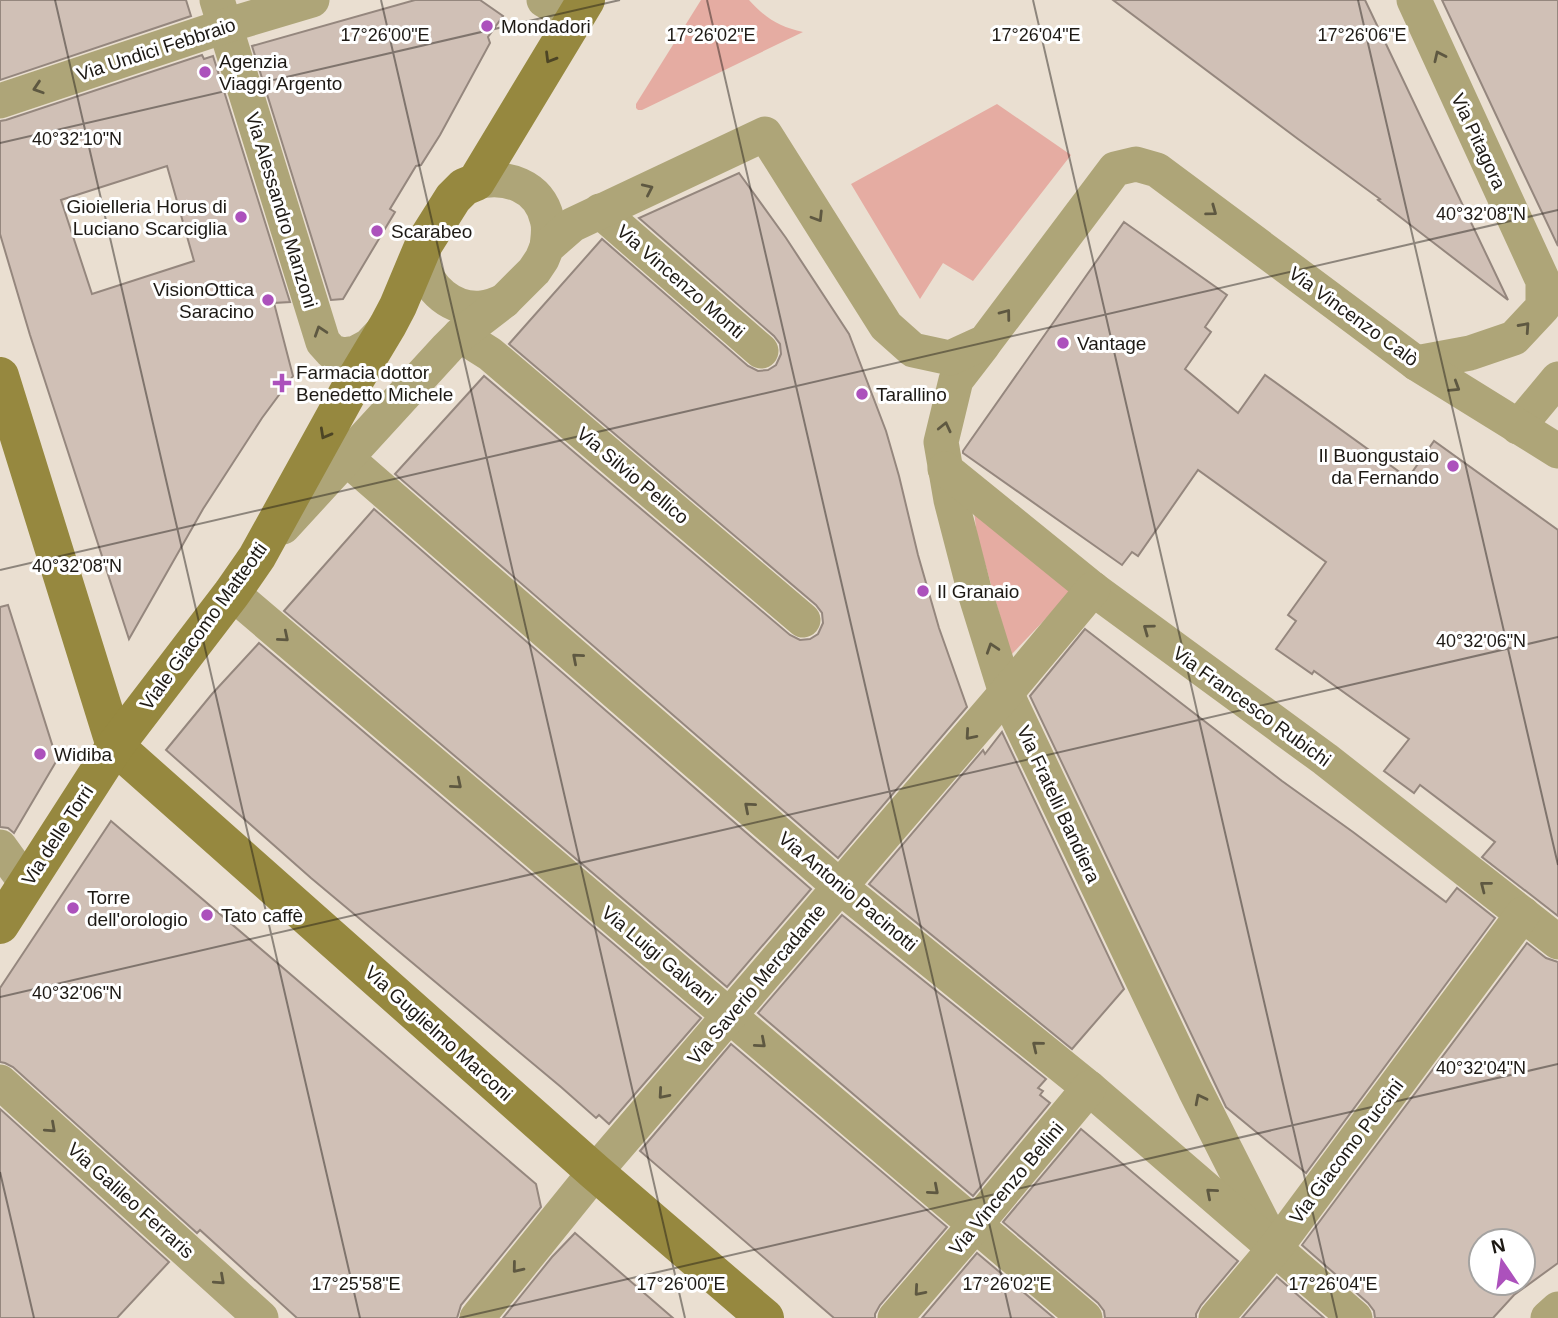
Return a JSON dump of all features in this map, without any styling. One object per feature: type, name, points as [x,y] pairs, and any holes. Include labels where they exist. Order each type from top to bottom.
[{"type":"street","name":"Via Undici Febbraio","points":[[0,101],[221,13],[313,0]]},
{"type":"street","name":"Via Pitagora","points":[[1414,0],[1551,284],[1543,307],[1514,338],[1470,353],[1416,363]]},
{"type":"street","name":"Viale Giacomo Matteotti","points":[[115,746],[257,557],[388,325],[424,244],[453,198],[464,187],[475,182],[568,6]]},
{"type":"street","name":"Via Alessandro Manzoni","points":[[221,13],[323,342],[332,352],[343,355],[356,353],[369,346],[388,325]]},
{"type":"street","points":[[547,247],[572,225],[765,134],[887,326],[912,350],[950,358],[985,342]]},
{"type":"street","name":"Via Fratelli Bandiera","points":[[1157,170],[1136,164],[1115,169],[956,380],[942,442],[951,500],[975,593],[1006,693],[1189,1078],[1275,1248]]},
{"type":"street","name":"Via Vincenzo Calò","points":[[1157,170],[1416,363],[1558,451]]},
{"type":"street","points":[[257,557],[460,335],[504,301],[534,271],[542,259],[549,231],[547,217],[531,193],[509,180],[475,182]]},
{"type":"street","name":"Via Vincenzo Monti","points":[[600,211],[761,351]]},
{"type":"street","points":[[424,244],[423,261],[427,277],[446,299],[463,307],[474,308],[485,308],[504,301]]},
{"type":"street","name":"Via Silvio Pellico","points":[[460,335],[490,354],[803,620]]},
{"type":"street","points":[[1518,427],[1558,379]]},
{"type":"street","points":[[3,401],[115,746]]},
{"type":"street","name":"Via Antonio Pacinotti","points":[[346,458],[839,886],[1089,1088],[1355,1318]]},
{"type":"street","name":"Via Francesco Rubichi","points":[[945,469],[1093,589],[1325,760],[1558,942]]},
{"type":"street","name":"Via Saverio Mercadante","points":[[477,1318],[595,1172],[1093,589]]},
{"type":"street","name":"Via Luigi Galvani","points":[[232,593],[1085,1318]]},
{"type":"street","name":"Via delle Torri","points":[[0,925],[115,746]]},
{"type":"street","name":"Via Guglielmo Marconi","points":[[115,746],[595,1172],[765,1318]]},
{"type":"street","points":[[0,847],[26,883]]},
{"type":"street","name":"Via Giacomo Puccini","points":[[1216,1318],[1275,1248],[1523,914]]},
{"type":"street","name":"Via Galileo Ferraris","points":[[0,1082],[261,1318]]},
{"type":"street","name":"Via Vincenzo Bellini","points":[[895,1318],[1089,1088]]},
{"type":"street","points":[[1548,1318],[1558,1310]]},
{"type":"shaded area","points":[[701,0],[749,0],[773,21],[803,32],[638,110],[636,104]]},
{"type":"shaded area","points":[[997,104],[1071,155],[973,281],[943,263],[920,299],[851,184]]},
{"type":"shaded area","points":[[974,512],[1073,590],[1011,655],[977,535]]},
{"type":"building","points":[[0,0],[186,0],[191,16],[0,80]]},
{"type":"building","points":[[415,0],[480,0],[503,16],[488,37],[490,43],[440,135],[421,165],[416,166],[390,209],[395,212],[343,299],[331,300],[252,46]]},
{"type":"building","points":[[1113,0],[1365,0],[1508,300],[1378,200],[1380,199]]},
{"type":"building","points":[[1442,0],[1558,0],[1558,246],[1520,166]]},
{"type":"building","points":[[202,55],[204,59],[213,56],[290,302],[274,303],[293,376],[262,418],[203,509],[129,639],[0,234],[0,121]],"holes":[[[167,166],[194,261],[92,294],[61,200]]]},
{"type":"building","points":[[739,173],[786,238],[849,334],[886,431],[939,628],[967,707],[838,858],[395,474],[484,376],[790,635],[800,640],[810,639],[818,634],[823,623],[822,613],[816,605],[509,344],[602,239],[748,366],[758,371],[768,370],[776,365],[781,354],[780,344],[774,336],[639,218]]},
{"type":"building","points":[[1124,222],[1227,295],[1205,327],[1211,332],[1185,369],[1238,413],[1265,375],[1408,478],[1434,441],[1558,530],[1558,916],[1482,857],[1495,842],[1420,785],[1414,793],[1384,771],[1409,739],[1314,671],[1312,674],[1276,649],[1296,621],[1288,615],[1326,562],[1198,470],[1138,556],[1132,552],[1122,565],[963,453]]},
{"type":"building","points":[[374,509],[811,889],[727,987],[284,611]]},
{"type":"building","points":[[8,605],[57,760],[14,833],[8,828],[0,827],[0,607]]},
{"type":"building","points":[[1085,629],[1282,781],[1446,902],[1457,888],[1495,918],[1306,1173],[1226,1107],[1030,696]]},
{"type":"building","points":[[259,643],[701,1018],[609,1124],[599,1115],[596,1118],[311,878],[166,750]]},
{"type":"building","points":[[1002,732],[1124,989],[1072,1049],[869,884],[983,750],[985,754]]},
{"type":"building","points":[[111,821],[536,1184],[541,1207],[461,1305],[457,1318],[297,1318],[200,1230],[197,1233],[13,1067],[0,1062],[0,988]]},
{"type":"building","points":[[842,915],[1046,1079],[1038,1088],[1043,1091],[1040,1095],[1050,1103],[973,1196],[758,1013]]},
{"type":"building","points":[[1527,943],[1546,958],[1558,962],[1558,1263],[1537,1278],[1537,1227],[1467,1227],[1467,1297],[1512,1297],[1493,1318],[1375,1318],[1368,1303],[1302,1245]]},
{"type":"building","points":[[731,1044],[947,1227],[880,1305],[875,1318],[834,1318],[640,1151]]},
{"type":"building","points":[[0,1109],[169,1262],[117,1318],[0,1318]]},
{"type":"building","points":[[1081,1129],[1238,1261],[1201,1305],[1196,1318],[1105,1318],[1098,1303],[1003,1222]]},
{"type":"building","points":[[575,1233],[673,1318],[503,1318]]},
{"type":"building","points":[[977,1253],[1054,1318],[922,1318]]},
{"type":"building","points":[[1277,1277],[1324,1318],[1242,1318]]},
{"type":"place","name":"Mondadori","points":[[487,26]]},
{"type":"place","name":"Agenzia Viaggi Argento","points":[[205,72]]},
{"type":"place","name":"Gioielleria Horus di Luciano Scarciglia","points":[[241,217]]},
{"type":"place","name":"Scarabeo","points":[[377,231]]},
{"type":"place","name":"VisionOttica Saracino","points":[[268,300]]},
{"type":"place","name":"Vantage","points":[[1063,343]]},
{"type":"place","name":"Farmacia dottor Benedetto Michele","points":[[282,383]]},
{"type":"place","name":"Tarallino","points":[[862,394]]},
{"type":"place","name":"Il Buongustaio da Fernando","points":[[1453,466]]},
{"type":"place","name":"Il Granaio","points":[[923,591]]},
{"type":"place","name":"Widiba","points":[[40,754]]},
{"type":"place","name":"Torre dell'orologio","points":[[73,908]]},
{"type":"place","name":"Tato caffè","points":[[207,915]]}]
